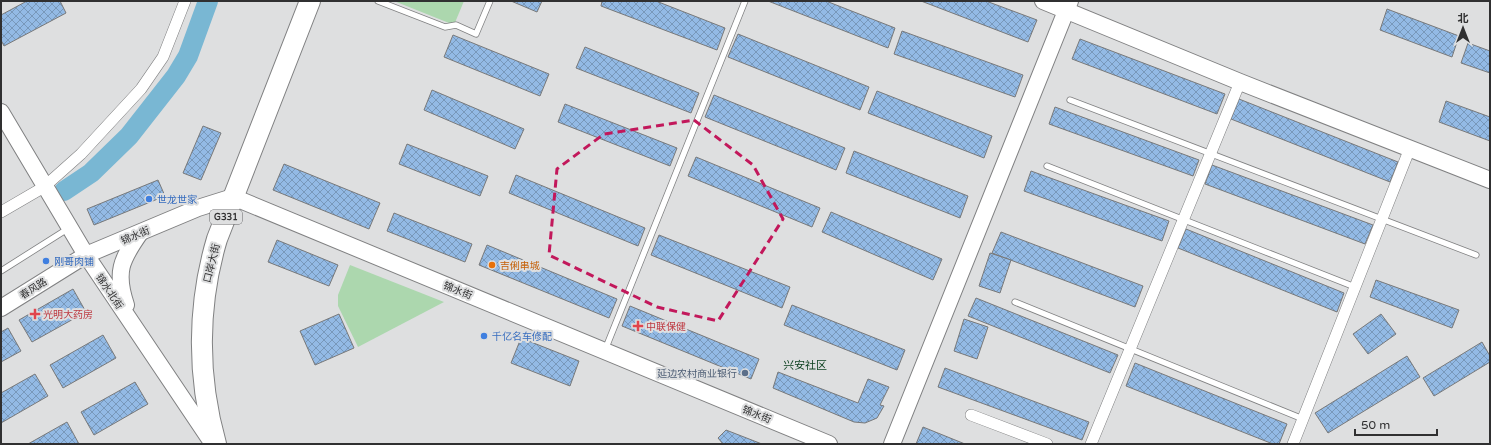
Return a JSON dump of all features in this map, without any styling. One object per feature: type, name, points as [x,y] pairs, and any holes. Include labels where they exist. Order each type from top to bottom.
[{"type":"highway","name":"口岸大街","points":[[214,444],[208,418],[204,383],[202,328],[204,295],[208,270],[215,245],[233,197],[310,1]]},
{"type":"main road","points":[[1043,1],[1068,6],[1240,82],[1490,180]]},
{"type":"main road","points":[[892,444],[1068,6]]},
{"type":"main road","name":"锦水北街","points":[[1,112],[44,187],[86,255],[214,444]]},
{"type":"main road","name":"锦水街","points":[[86,255],[198,208],[233,197],[829,444]]},
{"type":"main road","points":[[132,324],[119,286],[122,262],[126,253],[140,232]]},
{"type":"main road","name":"春风路","points":[[1,308],[86,255]]},
{"type":"street","points":[[1,212],[44,187],[82,154],[141,89],[164,57],[185,1]]},
{"type":"street","points":[[1091,444],[1240,82]]},
{"type":"street","points":[[1293,444],[1410,148]]},
{"type":"street","points":[[971,415],[1046,444]]},
{"type":"lane","points":[[378,1],[445,27],[456,25],[476,34],[490,1]]},
{"type":"lane","points":[[604,351],[745,1]]},
{"type":"lane","points":[[1070,100],[1476,255]]},
{"type":"lane","points":[[1047,166],[1355,287]]},
{"type":"lane","points":[[1,271],[69,228]]},
{"type":"lane","points":[[1015,302],[1303,419]]},
{"type":"highlighted area","points":[[694,120],[753,165],[783,219],[718,321],[657,307],[549,255],[557,169],[604,134]]},
{"type":"green space","points":[[394,1],[464,1],[454,25]]},
{"type":"green space","points":[[350,265],[444,302],[358,347],[338,306],[338,295]]},
{"type":"building","points":[[27,1],[60,1],[66,13],[4,46],[1,40],[1,15]]},
{"type":"building","points":[[511,1],[542,1],[537,12]]},
{"type":"building","points":[[602,1],[656,1],[725,28],[717,50],[601,6]]},
{"type":"building","points":[[768,1],[826,1],[895,28],[888,48]]},
{"type":"building","points":[[921,1],[986,1],[1037,20],[1028,42]]},
{"type":"building","points":[[1387,9],[1459,36],[1452,57],[1380,30]]},
{"type":"building","points":[[902,31],[1023,75],[1015,97],[894,54]]},
{"type":"building","points":[[738,34],[869,87],[860,110],[728,57]]},
{"type":"building","points":[[453,35],[549,74],[540,96],[444,57]]},
{"type":"building","points":[[1080,39],[1225,94],[1217,114],[1072,59]]},
{"type":"building","points":[[1468,43],[1490,51],[1490,73],[1461,63]]},
{"type":"building","points":[[585,47],[699,93],[691,113],[576,68]]},
{"type":"building","points":[[432,90],[524,129],[515,149],[424,110]]},
{"type":"building","points":[[877,91],[992,136],[984,158],[868,113]]},
{"type":"building","points":[[714,95],[845,148],[836,170],[705,117]]},
{"type":"building","points":[[1239,99],[1398,162],[1390,182],[1231,119]]},
{"type":"building","points":[[1446,101],[1490,117],[1490,141],[1439,122]]},
{"type":"building","points":[[565,104],[677,148],[670,166],[558,122]]},
{"type":"building","points":[[1055,107],[1199,160],[1193,176],[1049,124]]},
{"type":"building","points":[[203,126],[221,133],[201,180],[183,173]]},
{"type":"building","points":[[407,144],[488,176],[480,196],[399,164]]},
{"type":"building","points":[[854,151],[968,196],[960,218],[846,173]]},
{"type":"building","points":[[696,157],[820,208],[812,227],[688,176]]},
{"type":"building","points":[[284,164],[380,203],[369,229],[273,190]]},
{"type":"building","points":[[1212,165],[1373,225],[1365,244],[1205,184]]},
{"type":"building","points":[[1031,171],[1169,221],[1162,241],[1024,191]]},
{"type":"building","points":[[516,175],[645,228],[638,246],[509,193]]},
{"type":"building","points":[[158,180],[165,196],[94,225],[87,209]]},
{"type":"building","points":[[831,212],[942,259],[933,280],[822,232]]},
{"type":"building","points":[[394,213],[472,244],[465,262],[387,231]]},
{"type":"building","points":[[1186,229],[1344,293],[1337,312],[1178,248]]},
{"type":"building","points":[[1001,232],[1143,286],[1135,307],[992,253]]},
{"type":"building","points":[[659,235],[790,287],[782,308],[651,255]]},
{"type":"building","points":[[277,240],[338,265],[329,286],[268,262]]},
{"type":"building","points":[[487,245],[617,299],[609,318],[479,265]]},
{"type":"building","points":[[990,253],[1011,260],[1000,293],[979,286]]},
{"type":"building","points":[[1376,280],[1459,310],[1452,328],[1370,297]]},
{"type":"building","points":[[73,289],[86,312],[32,342],[19,320]]},
{"type":"building","points":[[976,298],[1118,355],[1110,373],[968,316]]},
{"type":"building","points":[[792,305],[905,350],[897,370],[784,325]]},
{"type":"building","points":[[630,306],[759,359],[751,379],[622,326]]},
{"type":"building","points":[[339,314],[354,348],[315,365],[300,331]]},
{"type":"building","points":[[1381,314],[1396,334],[1368,354],[1353,334]]},
{"type":"building","points":[[964,319],[988,327],[977,359],[954,351]]},
{"type":"building","points":[[8,328],[21,351],[1,362],[1,332]]},
{"type":"building","points":[[103,335],[116,358],[63,388],[50,365]]},
{"type":"building","points":[[521,338],[579,361],[570,386],[511,363]]},
{"type":"building","points":[[1482,342],[1490,356],[1490,362],[1434,396],[1423,378]]},
{"type":"building","points":[[1407,356],[1420,377],[1328,433],[1315,413]]},
{"type":"building","points":[[1135,363],[1287,424],[1279,444],[1273,444],[1126,386]]},
{"type":"building","points":[[945,368],[1089,422],[1082,440],[938,387]]},
{"type":"building","points":[[778,372],[858,403],[868,379],[889,387],[880,405],[884,406],[877,418],[865,423],[854,422],[773,388]]},
{"type":"building","points":[[35,374],[48,396],[1,423],[1,393]]},
{"type":"building","points":[[135,382],[148,404],[94,435],[81,412]]},
{"type":"building","points":[[67,422],[79,444],[28,444]]},
{"type":"building","points":[[923,427],[965,444],[916,444]]},
{"type":"building","points":[[726,430],[762,444],[723,444],[718,438]]},
{"type":"waterway","points":[[64,191],[91,173],[129,136],[176,76],[188,56],[208,1]]},
{"type":"place","name":"世龙世家","points":[[149,199]]},
{"type":"place","name":"刚哥肉铺","points":[[46,261]]},
{"type":"place","name":"吉俐串城","points":[[492,265]]},
{"type":"place","name":"光明大药房","points":[[35,314]]},
{"type":"place","name":"中联保健","points":[[638,326]]},
{"type":"place","name":"千亿名车修配","points":[[484,336]]},
{"type":"place","name":"延边农村商业银行","points":[[745,373]]},
{"type":"district","name":"兴安社区","points":[[805,365]]}]
